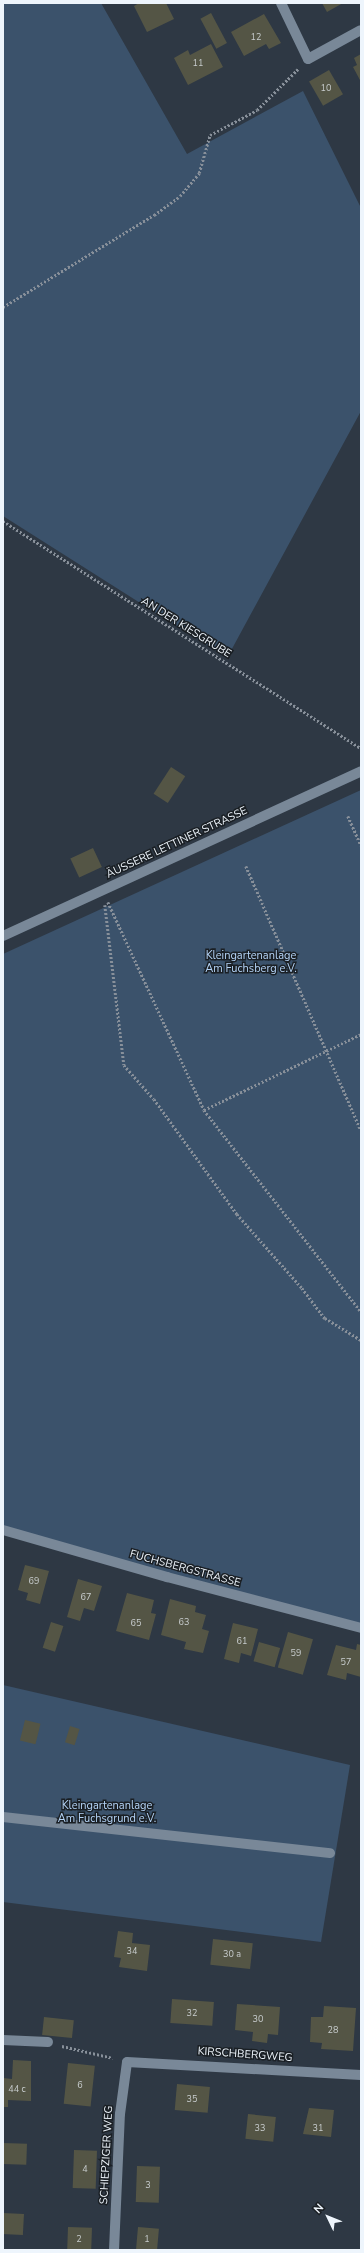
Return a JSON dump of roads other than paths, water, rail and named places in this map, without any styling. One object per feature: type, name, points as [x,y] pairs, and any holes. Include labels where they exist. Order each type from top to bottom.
[{"type":"street","points":[[281,3],[308,59],[361,30]]},
{"type":"street","name":"ÄUSSERE LETTINER STRASSE","points":[[3,936],[361,771]]},
{"type":"street","name":"FUCHSBERGSTRASSE","points":[[3,1530],[167,1577],[361,1628]]},
{"type":"street","points":[[3,1817],[330,1853]]},
{"type":"street","points":[[3,2040],[48,2042]]},
{"type":"street","name":"KIRSCHBERGWEG","points":[[127,2062],[361,2075]]},
{"type":"street","name":"SCHIEPZIGER WEG","points":[[114,2250],[120,2114],[127,2062]]},
{"type":"park label","name":"Kleingartenanlage Am Fuchsberg e.V.","points":[[251,963]]},
{"type":"park label","name":"Kleingartenanlage Am Fuchsgrund e.V.","points":[[107,1813]]}]
